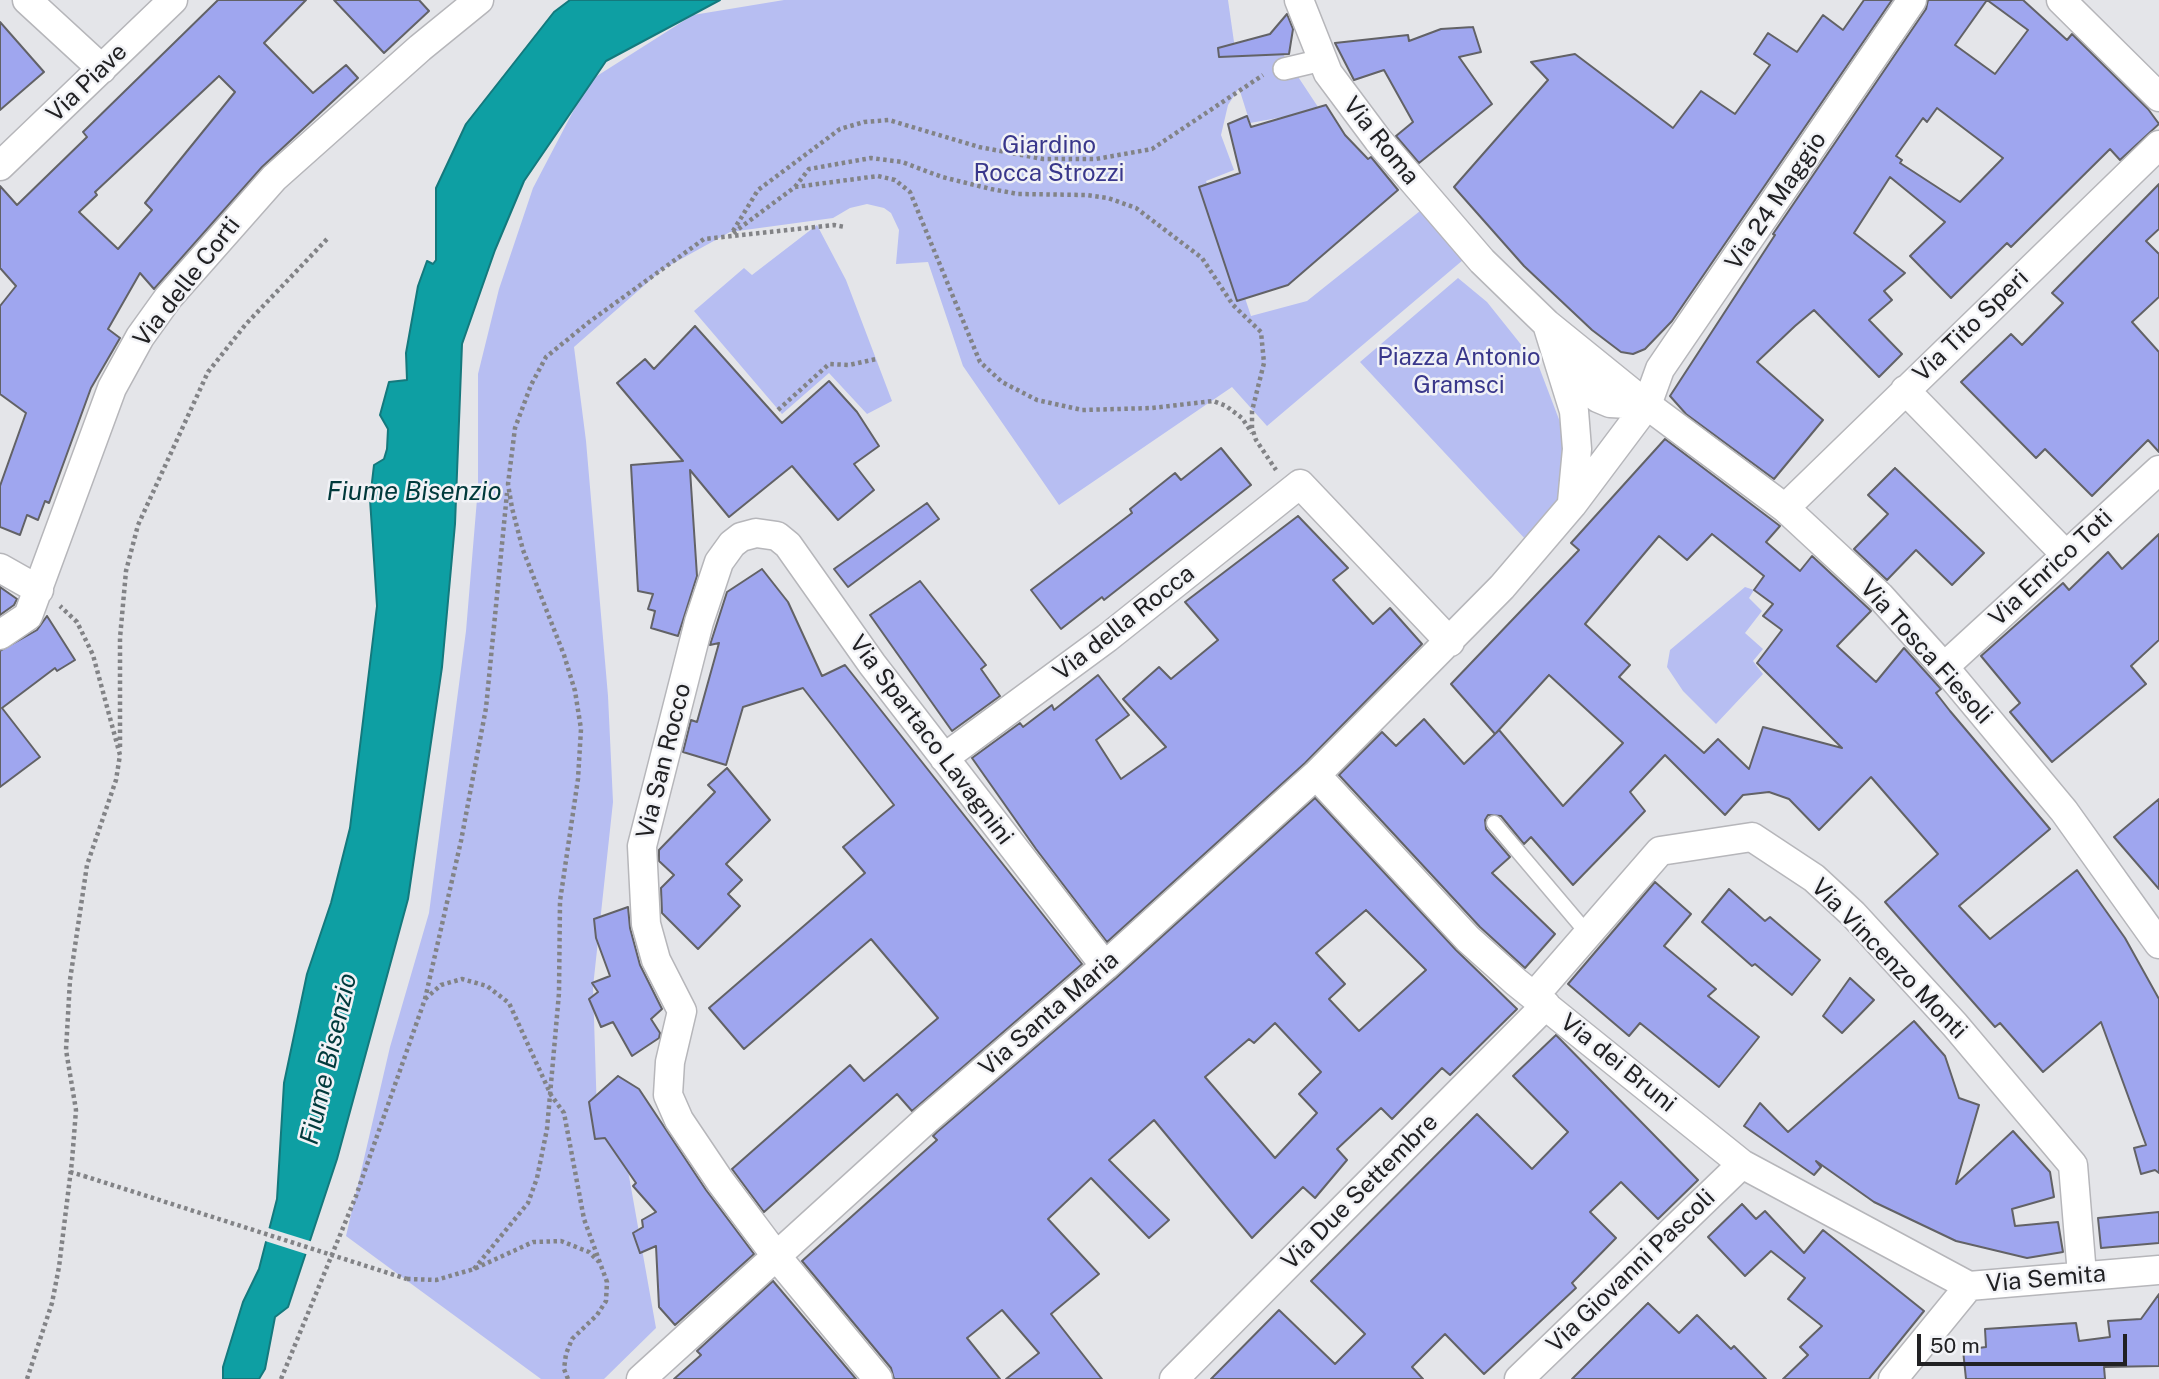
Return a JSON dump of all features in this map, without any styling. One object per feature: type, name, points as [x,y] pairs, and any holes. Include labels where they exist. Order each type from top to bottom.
[{"type":"street","points":[[27,0],[102,69]]},
{"type":"street","name":"Via Piave","points":[[0,166],[173,0]]},
{"type":"street","name":"Via delle Corti","points":[[0,635],[28,616],[47,597],[61,521],[112,388],[140,337],[168,298],[274,178],[420,48],[479,0]]},
{"type":"street","name":"Via 24 Maggio","points":[[1647,405],[1660,369],[1912,0]]},
{"type":"street","points":[[2060,0],[2159,97]]},
{"type":"street","name":"Via Roma","points":[[1300,4],[1322,60],[1378,140],[1482,261],[1547,324]]},
{"type":"street","points":[[1284,69],[1322,60]]},
{"type":"street","name":"Via Tito Speri","points":[[1785,508],[2159,145]]},
{"type":"street","points":[[1547,324],[1568,365],[1589,392],[1610,403],[1647,405]]},
{"type":"street","points":[[1547,324],[1574,411],[1577,449],[1572,505]]},
{"type":"street","points":[[1905,390],[2066,555]]},
{"type":"street","points":[[1295,488],[1450,642],[1526,562],[1647,405]]},
{"type":"street","name":"Via Tosca Fiesoli","points":[[1647,405],[1785,508],[1880,597],[1944,667],[2064,811],[2159,944]]},
{"type":"street","name":"Via Enrico Toti","points":[[1944,667],[2159,470]]},
{"type":"street","name":"Via della Rocca","points":[[944,758],[1107,638],[1295,488]]},
{"type":"street","name":"Via Spartaco Lavagnini","points":[[750,534],[777,536],[788,545],[944,758],[1105,966]]},
{"type":"street","name":"Via San Rocco","points":[[750,534],[732,544],[719,562],[699,622],[643,836],[642,880],[646,924],[654,952],[682,1011],[670,1062],[671,1104],[713,1172],[777,1257],[878,1379]]},
{"type":"street","points":[[0,568],[47,597]]},
{"type":"street","name":"Via Santa Maria","points":[[641,1379],[926,1120],[1105,966],[1317,775],[1450,642]]},
{"type":"street","name":"Via dei Bruni","points":[[1317,775],[1468,939],[1540,1001],[1742,1164],[1969,1286]]},
{"type":"street","name":"Via Vincenzo Monti","points":[[1540,1001],[1588,934],[1660,851],[1752,837],[1814,878],[1853,914],[1955,1026],[2073,1165],[2082,1275]]},
{"type":"street","name":"Via Due Settembre","points":[[1174,1379],[1540,1001]]},
{"type":"street","name":"Via Giovanni Pascoli","points":[[1520,1379],[1742,1164]]},
{"type":"street","name":"Via Semita","points":[[1893,1379],[1969,1286],[2159,1270]]},
{"type":"lane","points":[[1494,824],[1588,934]]},
{"type":"path","points":[[731,235],[758,190],[840,129],[864,122],[889,120],[979,147],[1043,159],[1096,159],[1152,149],[1263,75],[1284,69]]},
{"type":"path","points":[[731,235],[795,187],[808,169],[871,158],[902,162],[942,177],[1018,194],[1086,195],[1108,198],[1136,208],[1202,258],[1233,305],[1261,332],[1264,363],[1252,411],[1256,440]]},
{"type":"path","points":[[795,187],[878,176],[895,180],[910,192],[980,362],[1002,382],[1037,400],[1082,410],[1152,408],[1213,401],[1226,406],[1242,418],[1256,440],[1295,488]]},
{"type":"path","points":[[281,1379],[345,1217],[356,1196],[425,999],[486,708],[515,428],[531,386],[546,357],[589,322],[704,240],[834,225],[845,227]]},
{"type":"path","points":[[27,1379],[52,1303],[60,1267],[76,1110],[66,1050],[70,980],[88,865],[116,780],[120,755],[121,625],[126,571],[138,525],[208,372],[246,324],[328,239]]},
{"type":"path","points":[[778,410],[829,364],[849,365],[876,359]]},
{"type":"path","points":[[474,1269],[528,1203],[537,1178],[551,1095],[559,993],[559,901],[578,779],[581,729],[575,691],[556,631],[523,550],[508,484]]},
{"type":"path","points":[[47,597],[64,607],[77,622],[93,655],[120,755]]},
{"type":"path","points":[[425,999],[441,985],[462,979],[487,986],[509,1003],[551,1095],[564,1113],[584,1219],[607,1282],[606,1301],[597,1315],[572,1339],[564,1369],[568,1379]]},
{"type":"path","points":[[70,1172],[407,1279],[436,1279],[474,1269],[533,1242],[561,1241],[589,1252],[601,1265]]},
{"type":"green space","name":"Giardino Rocca Strozzi","points":[[784,0],[1228,0],[1236,56],[1283,54],[1318,107],[1311,112],[1250,123],[1239,88],[1228,105],[1221,135],[1234,170],[1206,181],[1251,316],[1307,301],[1420,211],[1463,260],[1267,426],[1232,387],[1059,505],[963,366],[928,262],[896,264],[899,230],[891,213],[884,208],[867,204],[850,208],[833,218],[730,232],[663,269],[574,347],[586,441],[608,696],[613,802],[593,987],[597,1115],[627,1165],[656,1328],[604,1379],[541,1379],[346,1236],[390,1047],[429,913],[466,631],[478,487],[478,374],[499,289],[533,188],[589,81],[693,15]]},
{"type":"green space","points":[[817,225],[846,280],[892,401],[867,414],[829,373],[782,414],[694,311],[744,268],[752,275]]},
{"type":"green space","name":"Piazza Antonio Gramsci","points":[[1458,278],[1487,302],[1539,367],[1568,443],[1563,498],[1527,541],[1360,362]]},
{"type":"green space","points":[[1745,587],[1754,590],[1749,598],[1762,611],[1745,633],[1763,649],[1753,661],[1763,674],[1716,724],[1683,691],[1667,667],[1670,650]]},
{"type":"water","name":"Fiume Bisenzio","points":[[570,0],[720,0],[606,61],[524,181],[495,250],[462,344],[455,524],[442,667],[408,899],[337,1159],[288,1307],[275,1317],[265,1369],[259,1379],[223,1379],[223,1367],[243,1302],[259,1269],[277,1199],[284,1083],[307,974],[331,903],[350,828],[377,606],[370,499],[374,465],[384,459],[387,449],[388,429],[380,415],[389,382],[407,380],[406,353],[418,286],[427,261],[433,264],[436,260],[436,188],[466,124],[554,12]]},
{"type":"pier","points":[[265,1227],[313,1242],[309,1255],[262,1240]]},
{"type":"building","points":[[218,0],[306,0],[264,43],[313,93],[346,65],[358,78],[262,167],[154,289],[140,273],[108,329],[120,338],[91,388],[49,503],[45,501],[38,520],[27,515],[20,535],[0,527],[0,486],[26,413],[0,394],[0,306],[16,286],[0,268],[0,186],[17,205],[87,137],[83,132]],"holes":[[[219,76],[235,92],[145,203],[152,210],[118,249],[79,212],[97,195],[95,192]]]},
{"type":"building","points":[[334,0],[419,0],[429,11],[384,53]]},
{"type":"building","points":[[1864,0],[1892,0],[1672,321],[1645,349],[1633,354],[1621,352],[1592,330],[1524,266],[1454,187],[1548,80],[1531,62],[1575,54],[1673,128],[1701,91],[1735,114],[1770,65],[1754,54],[1768,33],[1797,52],[1823,15],[1843,30]]},
{"type":"building","points":[[1928,0],[1987,0],[2023,0],[2067,40],[2072,34],[2148,109],[2159,124],[2120,160],[2110,149],[2011,247],[2007,243],[1951,298],[1910,256],[1945,222],[1890,177],[1854,233],[1905,273],[1884,291],[1892,300],[1869,320],[1902,354],[1879,377],[1814,310],[1757,362],[1823,420],[1774,479],[1686,414],[1670,396],[1775,235],[1773,234],[1926,9]],"holes":[[[1987,0],[2028,30],[1995,74],[1955,45]],[[1937,108],[2003,158],[1960,202],[1900,163],[1902,160],[1896,156],[1923,118],[1927,122]]]},
{"type":"building","points":[[1287,14],[1293,29],[1289,54],[1219,57],[1218,48],[1270,34]]},
{"type":"building","points":[[0,22],[44,72],[0,110]]},
{"type":"building","points":[[1473,27],[1481,52],[1459,57],[1492,104],[1419,163],[1396,136],[1413,122],[1384,70],[1354,80],[1335,43],[1408,35],[1409,41],[1441,29]]},
{"type":"building","points":[[1326,105],[1345,135],[1368,159],[1371,157],[1398,190],[1288,285],[1237,301],[1199,187],[1240,173],[1228,124],[1247,116],[1251,127]]},
{"type":"building","points":[[2159,184],[2159,229],[2146,241],[2159,254],[2159,297],[2132,322],[2159,352],[2159,452],[2148,440],[2092,496],[2045,449],[2036,458],[1961,382],[2011,334],[2022,345],[2063,303],[2052,293]]},
{"type":"building","points":[[695,326],[782,423],[829,381],[857,412],[879,446],[854,464],[874,490],[838,520],[792,466],[729,517],[690,470],[697,576],[678,636],[651,628],[655,611],[648,609],[653,594],[638,591],[631,465],[683,461],[617,383],[645,359],[654,369]]},
{"type":"building","points":[[1665,439],[1780,526],[1766,542],[1800,571],[1812,556],[1871,611],[1837,646],[1876,682],[1904,648],[1941,689],[1936,693],[1950,711],[2050,829],[1959,906],[1990,939],[2077,870],[2125,938],[2159,999],[2159,1173],[2155,1170],[2141,1174],[2134,1148],[2146,1145],[2101,1022],[2043,1072],[2000,1023],[1995,1027],[1885,902],[1938,854],[1871,777],[1819,830],[1789,799],[1769,792],[1743,795],[1725,815],[1665,755],[1630,792],[1645,811],[1573,885],[1531,837],[1524,844],[1501,816],[1488,815],[1485,820],[1486,829],[1510,857],[1492,873],[1555,934],[1525,968],[1480,927],[1339,775],[1382,732],[1396,746],[1424,719],[1464,764],[1495,734],[1451,684],[1579,550],[1571,543]],"holes":[[[1712,534],[1764,576],[1754,590],[1773,604],[1763,616],[1782,630],[1757,663],[1842,748],[1763,727],[1749,769],[1718,739],[1704,753],[1619,677],[1630,665],[1585,624],[1659,536],[1687,560]],[[1549,675],[1623,743],[1563,806],[1499,730],[1496,733]]]},
{"type":"building","points":[[1221,448],[1251,485],[1104,600],[1102,597],[1061,629],[1031,590],[1132,513],[1130,509],[1175,473],[1181,480]]},
{"type":"building","points":[[1895,468],[1984,553],[1952,585],[1916,550],[1887,580],[1854,549],[1888,514],[1868,495]]},
{"type":"building","points":[[927,503],[939,519],[848,587],[834,569]]},
{"type":"building","points":[[1298,516],[1348,568],[1333,580],[1373,624],[1390,608],[1422,644],[1305,763],[1107,942],[1036,849],[972,758],[1020,723],[1023,727],[1052,705],[1054,710],[1098,675],[1129,715],[1096,740],[1121,779],[1166,747],[1123,699],[1159,667],[1171,679],[1218,640],[1185,602]]},
{"type":"building","points":[[2159,534],[2159,640],[2131,666],[2146,684],[2052,762],[2010,712],[2020,703],[1981,656],[2063,583],[2069,590],[2108,552],[2122,569]]},
{"type":"building","points":[[762,569],[788,602],[822,676],[845,665],[1082,964],[912,1111],[897,1094],[764,1212],[732,1169],[850,1065],[864,1081],[938,1018],[871,939],[744,1049],[709,1008],[865,873],[843,847],[894,805],[803,688],[743,707],[726,765],[683,752],[691,720],[697,722],[719,643],[710,645],[727,592]]},
{"type":"building","points":[[920,581],[986,665],[981,669],[1000,696],[952,731],[870,615]]},
{"type":"building","points":[[0,587],[17,599],[14,605],[0,615]]},
{"type":"building","points":[[47,616],[75,660],[57,671],[55,668],[2,708],[40,757],[0,787],[0,651],[37,630]]},
{"type":"building","points":[[727,768],[770,820],[726,864],[742,880],[728,894],[740,906],[698,949],[662,913],[661,888],[674,875],[659,861],[659,850],[715,792],[708,785]]},
{"type":"building","points":[[1315,798],[1456,950],[1517,1009],[1450,1075],[1442,1068],[1392,1119],[1381,1108],[1337,1149],[1347,1160],[1315,1198],[1303,1187],[1252,1238],[1154,1120],[1109,1160],[1169,1220],[1149,1238],[1091,1178],[1048,1219],[1099,1274],[1051,1314],[1102,1379],[1006,1379],[1039,1353],[1002,1310],[967,1338],[1000,1379],[894,1379],[891,1368],[802,1261],[937,1140],[933,1136],[937,1132],[1116,978]],"holes":[[[1366,910],[1426,970],[1359,1031],[1329,999],[1345,984],[1316,953]],[[1275,1023],[1321,1072],[1299,1094],[1317,1113],[1275,1158],[1205,1077],[1249,1039],[1254,1043]]]},
{"type":"building","points":[[2159,799],[2159,889],[2114,837]]},
{"type":"building","points":[[1655,882],[1691,914],[1664,946],[1716,989],[1708,996],[1759,1037],[1719,1087],[1640,1023],[1629,1036],[1568,984]]},
{"type":"building","points":[[1729,889],[1765,921],[1770,917],[1820,960],[1792,995],[1755,964],[1752,966],[1702,922]]},
{"type":"building","points":[[628,907],[630,928],[640,965],[662,1009],[651,1019],[660,1033],[659,1038],[632,1056],[613,1022],[601,1027],[589,999],[598,992],[592,983],[610,976],[596,938],[594,919]]},
{"type":"building","points":[[1850,978],[1874,1000],[1842,1033],[1823,1016]]},
{"type":"building","points":[[1914,1021],[1945,1056],[1959,1098],[1979,1105],[1956,1184],[2013,1131],[2050,1172],[2054,1197],[2012,1209],[2015,1226],[2058,1222],[2063,1252],[2027,1258],[1956,1241],[1874,1202],[1816,1161],[1821,1167],[1814,1175],[1744,1126],[1760,1103],[1788,1132]]},
{"type":"building","points":[[1556,1035],[1698,1180],[1658,1219],[1621,1182],[1590,1212],[1616,1238],[1572,1283],[1576,1288],[1484,1374],[1445,1334],[1412,1367],[1423,1379],[1211,1379],[1279,1310],[1335,1364],[1365,1334],[1311,1281],[1477,1114],[1532,1169],[1568,1132],[1513,1076]]},
{"type":"building","points":[[618,1076],[639,1089],[706,1190],[754,1254],[675,1325],[659,1307],[656,1246],[640,1253],[633,1233],[643,1227],[642,1220],[656,1212],[633,1186],[636,1183],[605,1138],[595,1139],[589,1102]]},
{"type":"building","points":[[1742,1204],[1756,1219],[1765,1211],[1804,1253],[1823,1230],[1924,1311],[1869,1379],[1783,1379],[1808,1355],[1800,1347],[1822,1326],[1788,1299],[1805,1278],[1771,1251],[1745,1276],[1708,1237]]},
{"type":"building","points":[[2159,1212],[2159,1243],[2101,1248],[2098,1218]]},
{"type":"building","points":[[773,1281],[856,1379],[674,1379],[701,1355],[697,1351]]},
{"type":"building","points":[[2159,1294],[2159,1366],[2104,1367],[2105,1379],[1966,1379],[1963,1350],[1986,1347],[1985,1329],[2076,1323],[2079,1341],[2110,1337],[2108,1321],[2141,1319]]},
{"type":"building","points":[[1648,1303],[1679,1333],[1697,1315],[1731,1349],[1734,1346],[1766,1379],[1572,1379]]}]
